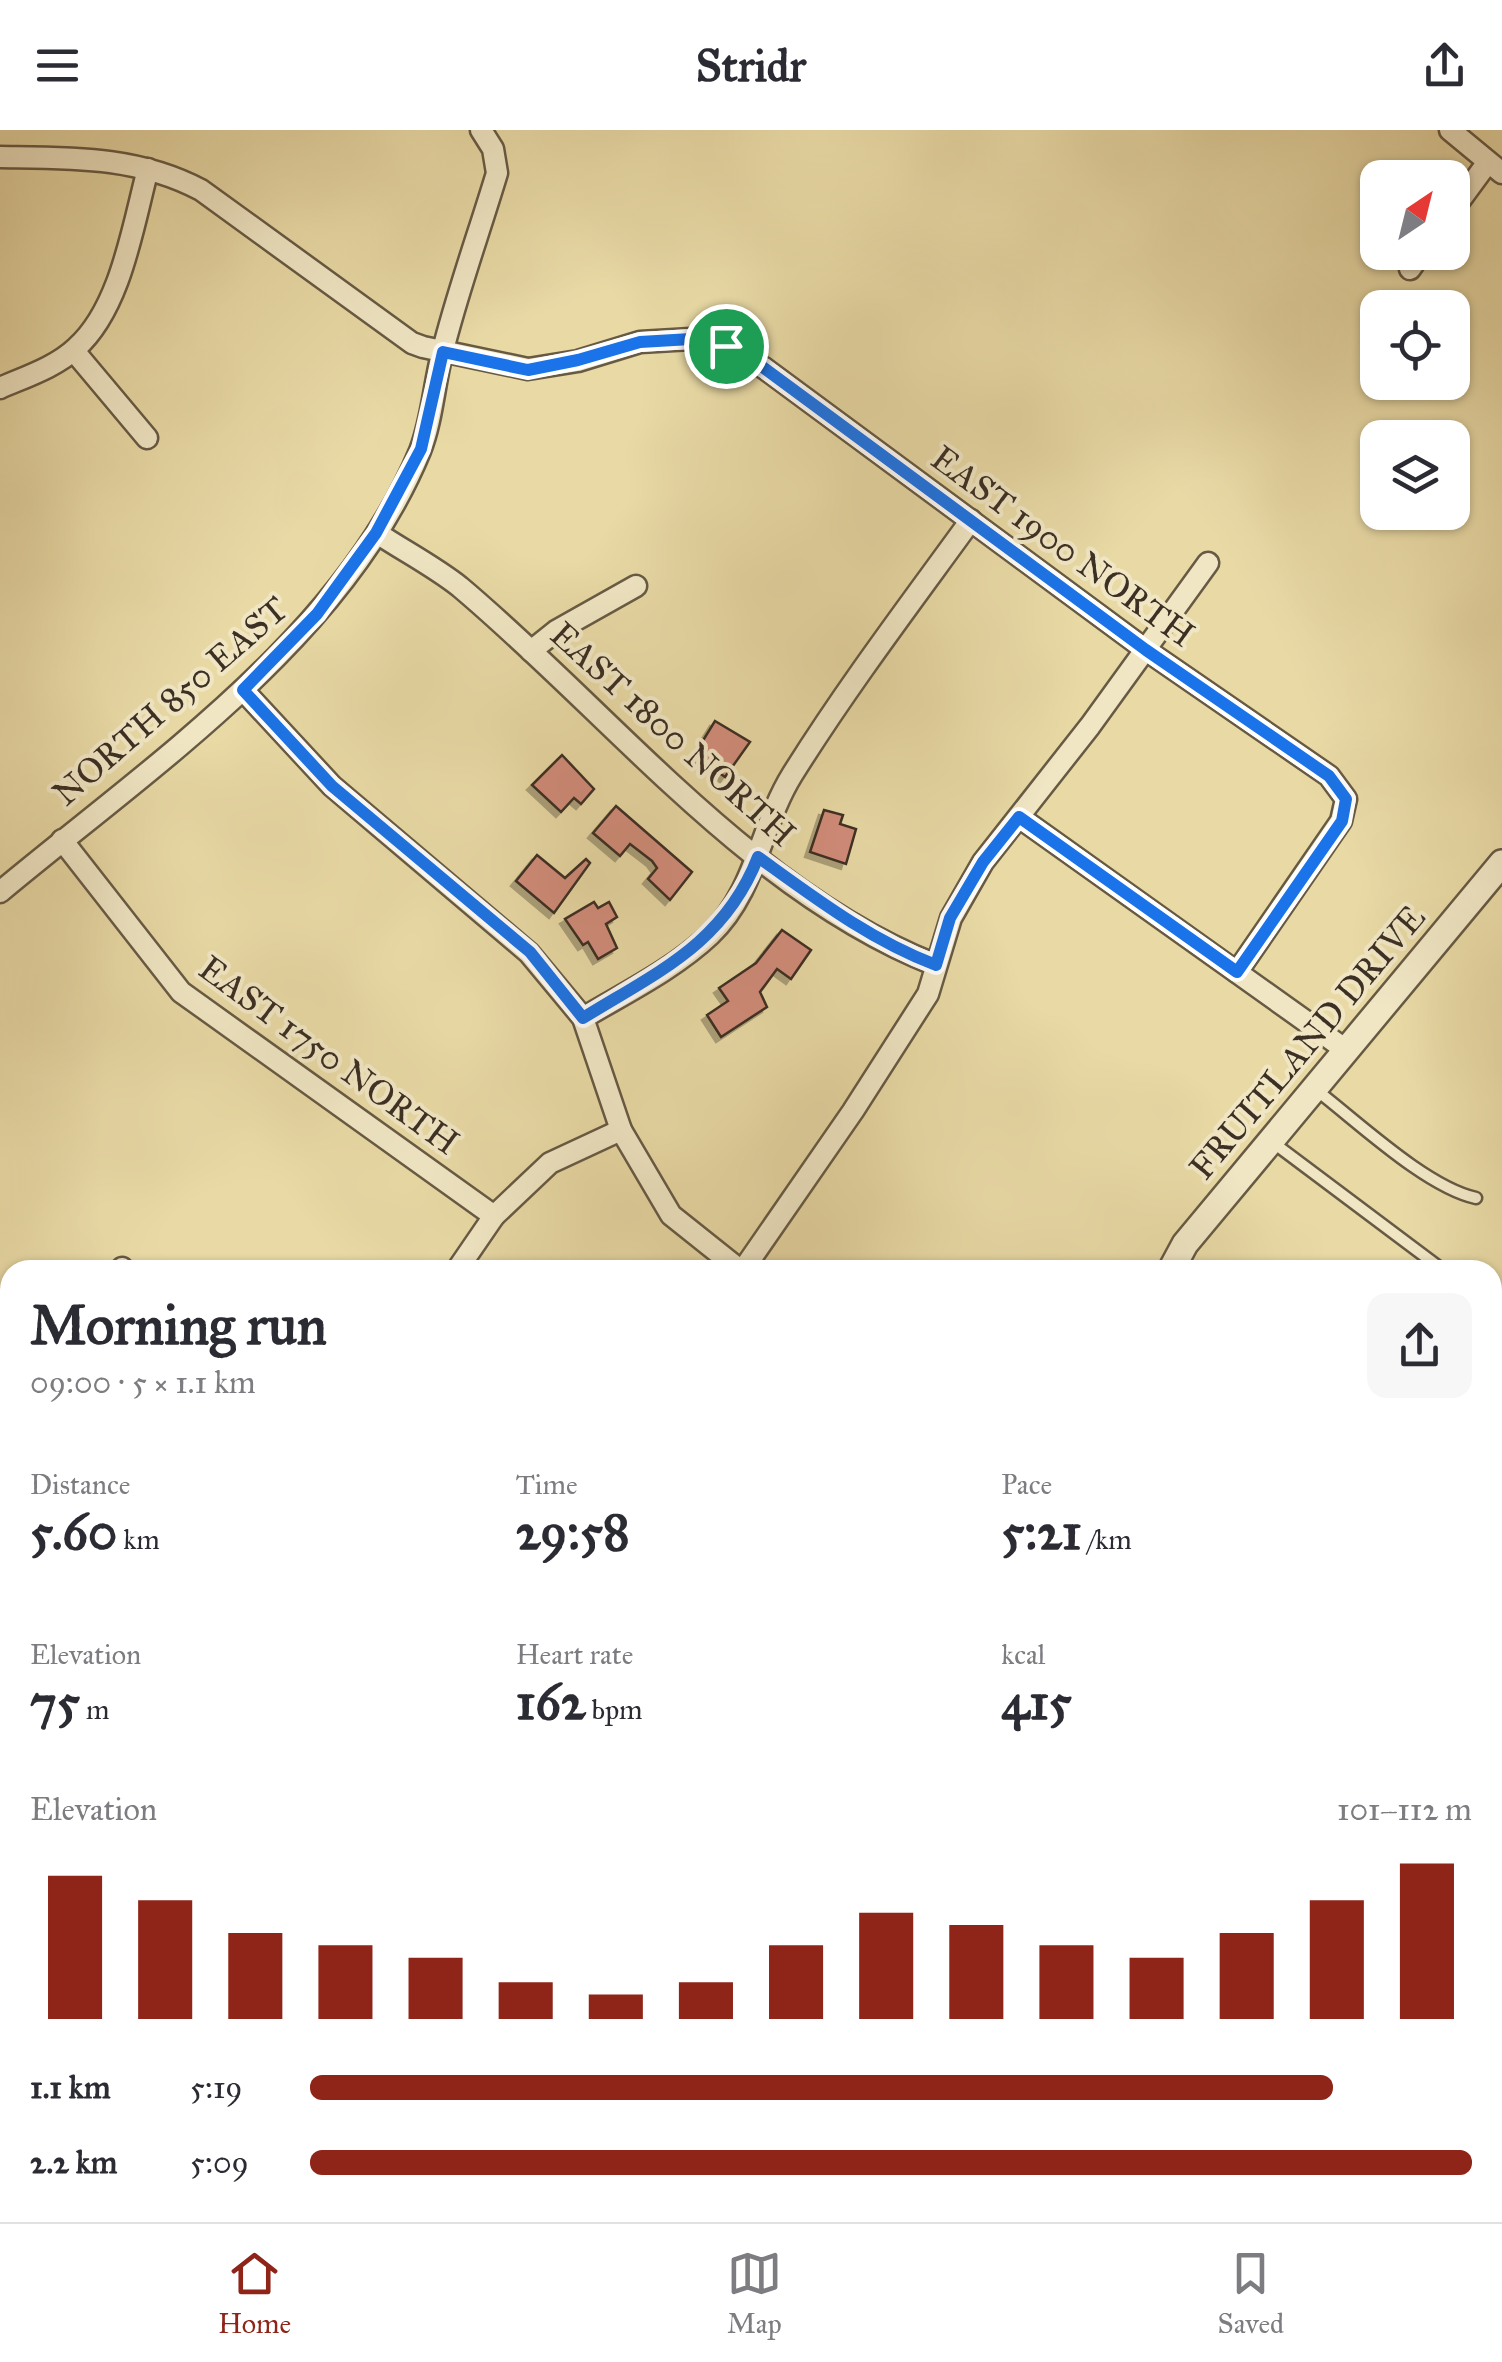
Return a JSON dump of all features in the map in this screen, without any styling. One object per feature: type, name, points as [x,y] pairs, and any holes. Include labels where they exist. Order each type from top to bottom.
[{"type":"street","name":"NORTH 850 EAST","points":[[0,892],[243,690],[317,614],[376,533],[421,449],[443,352],[497,173],[493,149],[481,130]]},
{"type":"street","points":[[1450,130],[1495,168],[1470,192]]},
{"type":"street","name":"EAST 1900 NORTH","points":[[0,157],[100,159],[174,176],[201,190],[412,343],[443,352],[528,370],[640,342],[691,339],[726,346],[764,368],[1146,650],[1329,776],[1346,799],[1342,821],[1237,972]]},
{"type":"street","points":[[0,388],[74,351],[93,331],[106,309],[148,169]]},
{"type":"street","points":[[74,351],[147,438]]},
{"type":"street","points":[[583,1018],[710,935],[745,890],[769,818],[790,778],[971,520]]},
{"type":"street","name":"EAST 1800 NORTH","points":[[376,533],[456,584],[648,763],[758,857],[843,918],[893,948],[936,965]]},
{"type":"street","points":[[749,1260],[928,994],[950,918],[983,862],[1208,563]]},
{"type":"street","points":[[530,651],[556,631],[636,586]]},
{"type":"street","points":[[243,690],[332,786],[530,952],[583,1018],[621,1130],[671,1215],[729,1260]]},
{"type":"street","points":[[1019,817],[1346,1050]]},
{"type":"street","name":"EAST 1750 NORTH","points":[[62,840],[181,992],[494,1216]]},
{"type":"street","name":"FRUITLAND DRIVE","points":[[1176,1260],[1185,1244],[1270,1140],[1502,862]]},
{"type":"street","points":[[464,1260],[494,1216],[550,1164],[621,1130]]},
{"type":"lane","points":[[1314,1088],[1405,1161],[1457,1194],[1476,1198]]},
{"type":"lane","points":[[1270,1140],[1430,1260]]},
{"type":"building","points":[[715,721],[750,742],[725,777],[694,755]]},
{"type":"building","points":[[562,755],[594,789],[581,804],[574,798],[561,812],[532,785]]},
{"type":"building","points":[[616,806],[692,872],[670,900],[648,879],[657,868],[652,861],[630,844],[620,856],[593,833]]},
{"type":"building","points":[[824,810],[843,815],[840,824],[856,829],[846,864],[810,852]]},
{"type":"building","points":[[537,855],[565,878],[586,859],[590,863],[554,913],[516,881]]},
{"type":"building","points":[[594,902],[598,908],[609,902],[617,917],[606,924],[617,948],[598,959],[588,942],[583,945],[565,919]]},
{"type":"building","points":[[782,930],[811,950],[791,979],[777,969],[760,992],[767,1007],[721,1037],[707,1015],[728,1001],[719,988],[756,963]]},
{"type":"route","points":[[691,339],[726,346],[764,368],[1146,650],[1329,776],[1346,799],[1342,821],[1237,972],[1019,817],[983,862],[950,918],[936,965],[893,948],[843,918],[758,857],[745,890],[710,935],[583,1018],[530,952],[332,786],[243,690],[317,614],[376,533],[421,449],[443,352],[528,370],[640,342],[691,339]]}]
